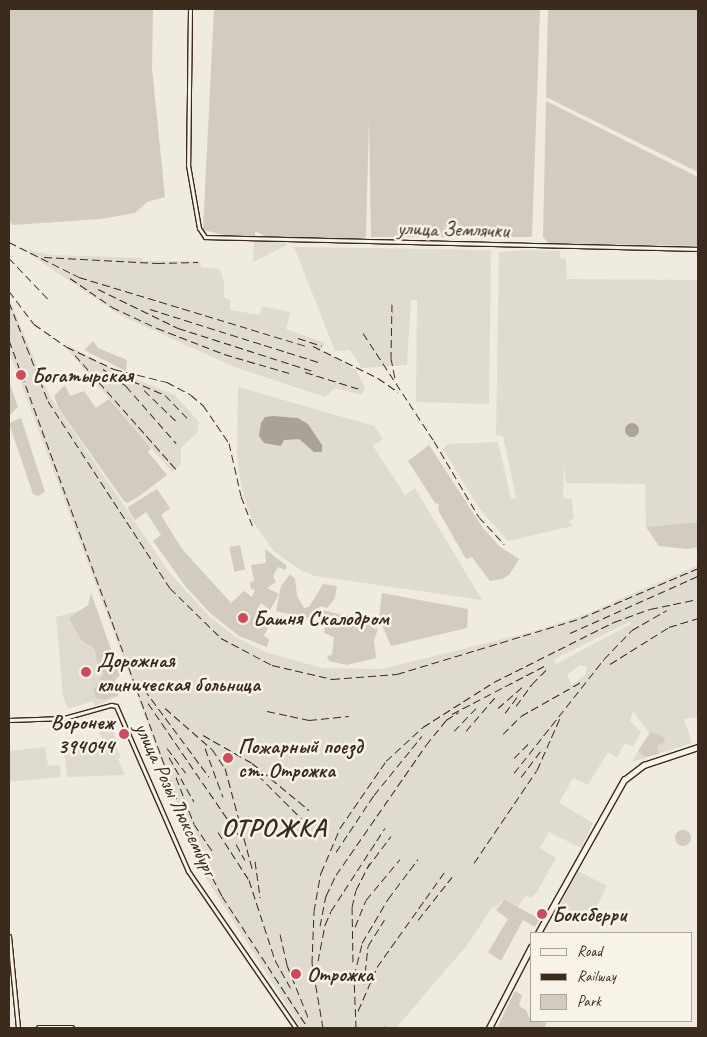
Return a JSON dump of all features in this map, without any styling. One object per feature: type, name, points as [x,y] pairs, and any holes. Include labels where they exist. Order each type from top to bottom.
[{"type":"main road","points":[[539,932],[624,780],[644,765],[698,747]]},
{"type":"main road","points":[[489,1028],[530,949]]},
{"type":"main road","points":[[39,1028],[72,1028]]},
{"type":"street","name":"улица Землячки","points":[[190,9],[188,165],[199,228],[207,238],[698,248]]},
{"type":"street","name":"улица Розы Люксембург","points":[[9,720],[64,718],[114,705],[188,871],[296,1028]]},
{"type":"street","points":[[9,936],[18,1028]]},
{"type":"shaded area","points":[[254,241],[286,242],[287,245],[253,262]]},
{"type":"shaded area","points":[[294,247],[491,250],[489,404],[416,402],[417,300],[411,300],[407,365],[361,368],[350,350],[335,351]]},
{"type":"shaded area","points":[[29,250],[52,255],[142,258],[143,261],[200,261],[201,267],[220,269],[224,282],[224,297],[230,300],[230,310],[260,315],[262,306],[290,312],[286,329],[325,343],[321,350],[356,370],[365,387],[362,395],[335,388],[325,397],[234,367],[122,316],[28,253]]},
{"type":"shaded area","points":[[527,250],[560,251],[560,258],[566,259],[567,279],[698,280],[698,522],[646,527],[645,484],[566,483],[564,465],[563,498],[572,499],[574,518],[569,521],[573,526],[508,541],[479,508],[443,449],[448,444],[498,442],[511,499],[516,498],[503,436],[496,435],[499,252]]},
{"type":"shaded area","points":[[9,298],[49,395],[169,572],[209,616],[234,636],[265,652],[322,668],[382,669],[535,631],[586,614],[698,565],[698,717],[684,719],[692,743],[632,762],[649,733],[633,711],[630,721],[641,732],[633,747],[625,743],[617,758],[608,752],[588,785],[573,778],[559,803],[593,823],[581,848],[549,832],[540,848],[556,858],[537,892],[531,898],[526,895],[517,908],[502,900],[496,908],[493,906],[468,944],[396,1028],[301,1028],[203,873],[9,351]],"holes":[[[629,622],[631,624],[556,664],[553,660]],[[580,665],[587,667],[585,675],[572,685],[567,675]]]},
{"type":"shaded area","points":[[68,345],[118,372],[175,395],[200,423],[197,426],[199,431],[181,448],[181,464],[172,472],[66,348]]},
{"type":"shaded area","points":[[238,387],[374,426],[383,439],[373,446],[405,495],[415,488],[482,600],[315,576],[300,570],[274,551],[253,522],[243,495],[237,458]]},
{"type":"shaded area","points":[[265,417],[298,418],[308,424],[322,445],[322,452],[314,452],[299,439],[284,440],[281,446],[264,443],[259,436],[261,423]]},
{"type":"shaded area","points":[[629,423],[635,423],[639,430],[635,437],[629,437],[625,433],[625,427]]},
{"type":"shaded area","name":"Дорожная клиническая больница","points":[[86,609],[119,696],[95,706],[93,701],[68,709],[63,696],[56,617]]},
{"type":"shaded area","points":[[109,722],[118,744],[115,745],[121,757],[118,759],[125,775],[67,777],[64,752],[80,749],[82,753],[105,747],[97,726]]},
{"type":"shaded area","points":[[45,747],[48,766],[60,765],[61,777],[9,782],[9,751]]},
{"type":"shaded area","points":[[578,871],[607,886],[592,916],[587,914],[584,919],[560,905]]},
{"type":"green space","points":[[9,9],[153,9],[152,68],[165,197],[147,202],[135,213],[101,219],[13,225],[9,221]]},
{"type":"green space","points":[[214,9],[540,9],[532,237],[371,237],[369,117],[366,237],[352,240],[265,236],[255,231],[255,236],[225,235],[203,230]]},
{"type":"green space","points":[[548,9],[698,9],[698,172],[546,97]]},
{"type":"green space","points":[[546,101],[698,177],[698,246],[548,243],[543,237]]},
{"type":"green space","points":[[93,341],[98,348],[127,360],[126,371],[84,350]]},
{"type":"green space","points":[[9,381],[18,407],[9,416]]},
{"type":"green space","points":[[65,385],[70,396],[84,391],[96,408],[109,399],[151,448],[148,452],[167,475],[138,497],[127,503],[124,501],[59,409],[54,396]]},
{"type":"green space","points":[[21,418],[45,492],[38,496],[33,494],[9,423]]},
{"type":"green space","points":[[429,445],[483,528],[499,546],[519,559],[509,575],[502,579],[490,581],[472,557],[466,559],[438,510],[439,504],[435,503],[408,461]]},
{"type":"green space","points":[[157,489],[170,508],[161,515],[182,549],[231,603],[244,591],[252,597],[255,590],[251,589],[250,582],[254,581],[251,565],[266,563],[265,549],[287,566],[285,570],[278,567],[273,576],[276,582],[267,588],[279,594],[270,610],[261,603],[256,611],[271,622],[264,636],[269,639],[267,647],[239,636],[210,613],[186,587],[153,541],[161,535],[146,512],[135,520],[128,507]]},
{"type":"green space","points":[[698,522],[698,547],[688,549],[659,546],[646,527]]},
{"type":"green space","points":[[240,545],[245,569],[234,572],[229,547]]},
{"type":"green space","points":[[290,574],[295,579],[297,596],[304,608],[309,607],[323,584],[337,586],[335,598],[327,608],[320,606],[314,616],[306,618],[276,611],[281,586]]},
{"type":"green space","points":[[91,593],[120,675],[115,680],[118,695],[104,700],[96,698],[93,690],[104,674],[98,668],[95,649],[81,640],[69,618],[88,605]]},
{"type":"green space","points":[[382,593],[468,609],[467,628],[391,646],[379,618]]},
{"type":"green space","points":[[321,611],[342,615],[369,617],[374,621],[373,628],[378,629],[374,640],[376,658],[347,665],[329,661],[327,656],[332,655],[334,637],[324,633],[326,617]]},
{"type":"green space","points":[[651,732],[665,738],[664,743],[657,746],[659,754],[645,757],[638,751]]},
{"type":"green space","points":[[683,830],[691,838],[683,846],[675,838]]},
{"type":"green space","points":[[504,900],[540,919],[535,927],[523,920],[501,961],[488,952],[508,919],[496,910]]},
{"type":"green space","points":[[515,991],[522,995],[519,1006],[526,1010],[530,1022],[547,1023],[544,1028],[497,1028]]},
{"type":"railway","points":[[9,242],[79,277],[306,346]]},
{"type":"railway","points":[[44,257],[157,263],[198,262]]},
{"type":"railway","points":[[9,258],[48,299]]},
{"type":"railway","points":[[70,278],[112,307],[157,328],[224,354],[289,373]]},
{"type":"railway","points":[[98,289],[178,328],[313,371]]},
{"type":"railway","points":[[9,291],[34,324],[67,347],[114,369],[167,382],[191,395],[203,405],[229,443],[241,496],[254,530]]},
{"type":"railway","points":[[9,302],[48,401],[170,588],[221,638],[272,665],[332,679],[397,674],[581,618],[698,568]]},
{"type":"railway","points":[[392,304],[391,358],[395,378]]},
{"type":"railway","points":[[150,309],[321,363]]},
{"type":"railway","points":[[363,333],[434,441],[479,517],[504,544]]},
{"type":"railway","points":[[298,338],[322,346]]},
{"type":"railway","points":[[9,340],[190,835],[222,896],[308,1028]]},
{"type":"railway","points":[[313,346],[378,378],[398,392]]},
{"type":"railway","points":[[75,355],[176,469]]},
{"type":"railway","points":[[103,369],[126,386],[176,443]]},
{"type":"railway","points":[[305,372],[360,389]]},
{"type":"railway","points":[[121,376],[165,395],[187,418]]},
{"type":"railway","points":[[144,390],[178,423]]},
{"type":"railway","points":[[570,633],[698,576]]},
{"type":"railway","points":[[323,1028],[312,963],[314,911],[321,873],[340,828],[386,761],[423,727],[494,682],[614,622],[650,609],[698,599]]},
{"type":"railway","points":[[514,773],[604,659],[632,630],[667,610]]},
{"type":"railway","points":[[610,664],[669,627],[698,618]]},
{"type":"railway","points":[[452,714],[546,665]]},
{"type":"railway","points":[[516,706],[532,684],[547,669]]},
{"type":"railway","points":[[503,734],[521,716],[581,682]]},
{"type":"railway","points":[[498,708],[523,686]]},
{"type":"railway","points":[[144,689],[209,777]]},
{"type":"railway","points":[[466,731],[497,695]]},
{"type":"railway","points":[[505,713],[517,697]]},
{"type":"railway","points":[[148,703],[241,839]]},
{"type":"railway","points":[[454,731],[477,707]]},
{"type":"railway","points":[[165,708],[212,749],[225,768],[252,868]]},
{"type":"railway","points":[[267,711],[309,720],[349,716]]},
{"type":"railway","points":[[320,926],[326,896],[336,875],[426,745],[446,720],[459,712]]},
{"type":"railway","points":[[474,863],[537,770],[560,718]]},
{"type":"railway","points":[[203,735],[252,763],[309,810]]},
{"type":"railway","points":[[336,852],[374,795],[422,736]]},
{"type":"railway","points":[[514,758],[528,744]]},
{"type":"railway","points":[[167,748],[186,773]]},
{"type":"railway","points":[[205,748],[223,797]]},
{"type":"railway","points":[[521,777],[541,750]]},
{"type":"railway","points":[[169,757],[194,802]]},
{"type":"railway","points":[[258,775],[302,819]]},
{"type":"railway","points":[[176,777],[194,824],[214,854]]},
{"type":"railway","points":[[318,961],[325,925],[331,911],[385,828]]},
{"type":"railway","points":[[218,832],[249,880],[275,960],[291,989]]},
{"type":"railway","points":[[367,868],[391,836]]},
{"type":"railway","points":[[236,844],[245,860]]},
{"type":"railway","points":[[355,927],[366,900],[400,859]]},
{"type":"railway","points":[[356,1028],[354,976],[362,943],[388,899],[418,859]]},
{"type":"railway","points":[[255,861],[260,898]]},
{"type":"railway","points":[[353,962],[352,907],[356,890],[370,863]]},
{"type":"railway","points":[[358,1011],[377,967],[446,870]]},
{"type":"railway","points":[[418,920],[452,877]]},
{"type":"railway","points":[[364,984],[368,946],[384,920]]},
{"type":"railway","points":[[280,934],[287,965],[308,1017]]},
{"type":"place","name":"Богатырская","points":[[21,375]]},
{"type":"place","name":"Башня Скалодром","points":[[243,618]]},
{"type":"place","name":"Дорожная клиническая больница","points":[[86,672]]},
{"type":"place","name":"Воронеж 394044","points":[[124,734]]},
{"type":"place","name":"Пожарный поезд ст. Отрожка","points":[[228,758]]},
{"type":"place","name":"Боксберри","points":[[542,914]]},
{"type":"place","name":"Отрожка","points":[[296,974]]},
{"type":"district","name":"ОТРОЖКА","points":[[274,828]]}]
